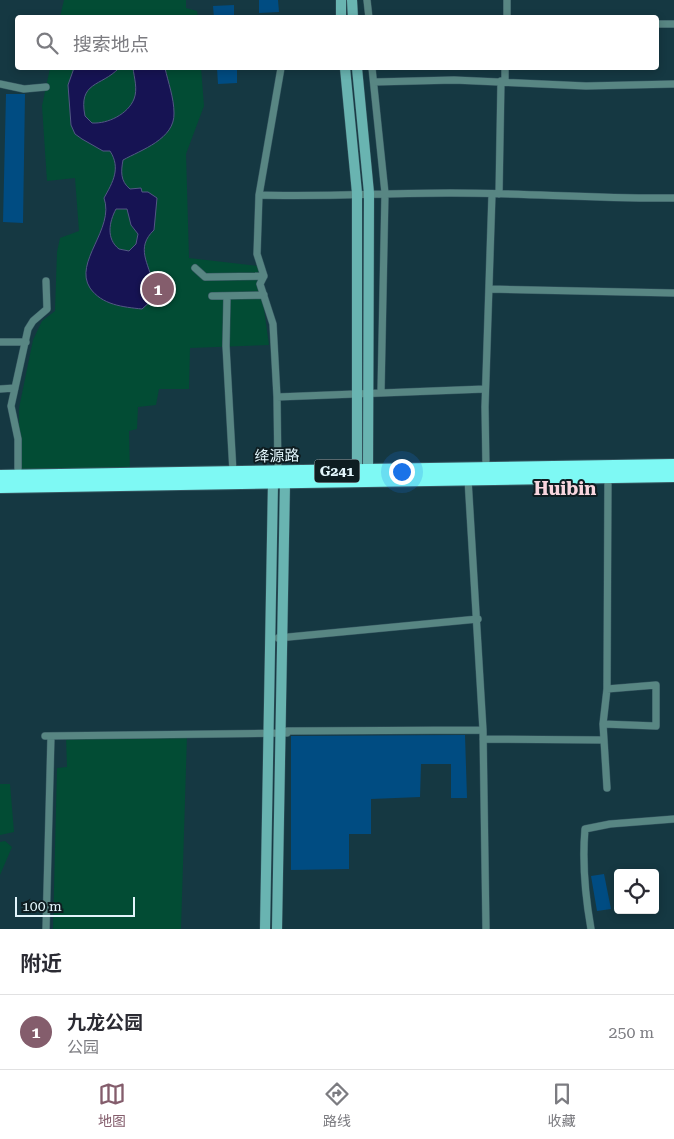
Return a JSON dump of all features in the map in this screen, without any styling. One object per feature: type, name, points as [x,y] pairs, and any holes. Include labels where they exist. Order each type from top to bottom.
[{"type":"highway","name":"绛源路","points":[[0,476],[233,472],[279,479],[363,471],[674,466]]},
{"type":"highway","name":"绛源路","points":[[0,487],[279,479],[674,476]]},
{"type":"main road","points":[[340,0],[341,15]]},
{"type":"main road","points":[[352,0],[353,15]]},
{"type":"main road","points":[[345,70],[357,193],[358,392],[363,471]]},
{"type":"main road","points":[[357,70],[369,193],[370,392],[363,471]]},
{"type":"main road","points":[[277,929],[285,733],[279,479]]},
{"type":"main road","points":[[265,929],[270,638],[279,479]]},
{"type":"street","points":[[367,0],[369,15]]},
{"type":"street","points":[[507,0],[507,15]]},
{"type":"street","points":[[659,24],[674,24]]},
{"type":"street","points":[[279,479],[273,324],[260,284],[264,276],[257,254],[260,195],[281,70]]},
{"type":"street","points":[[372,70],[385,193],[381,392]]},
{"type":"street","points":[[486,468],[486,389],[490,289],[505,70]]},
{"type":"street","points":[[374,82],[503,81],[586,86],[674,84]]},
{"type":"street","points":[[0,84],[24,89],[46,87]]},
{"type":"street","points":[[260,195],[300,196],[385,193],[674,198]]},
{"type":"street","points":[[195,268],[205,277],[264,276]]},
{"type":"street","points":[[18,476],[18,439],[11,406],[28,329],[33,321],[47,310],[46,281]]},
{"type":"street","points":[[490,289],[674,293]]},
{"type":"street","points":[[212,296],[264,295]]},
{"type":"street","points":[[227,296],[227,366],[233,472]]},
{"type":"street","points":[[0,342],[26,342]]},
{"type":"street","points":[[0,389],[15,388]]},
{"type":"street","points":[[277,396],[486,389]]},
{"type":"street","points":[[607,788],[603,724],[607,689],[608,477]]},
{"type":"street","points":[[468,479],[478,619],[483,730],[486,929]]},
{"type":"street","points":[[270,638],[478,619]]},
{"type":"street","points":[[603,724],[656,726],[656,685],[607,689]]},
{"type":"street","points":[[46,929],[48,736],[483,730]]},
{"type":"street","points":[[483,739],[604,740]]},
{"type":"street","points":[[592,929],[586,897],[582,856],[585,829],[610,824],[674,819]]},
{"type":"green space","points":[[64,0],[186,0],[186,8],[197,11],[198,15],[60,15]]},
{"type":"green space","points":[[50,70],[201,70],[204,106],[186,154],[189,258],[258,266],[269,345],[190,348],[189,389],[159,389],[156,405],[138,407],[137,429],[129,431],[130,474],[18,476],[19,408],[33,340],[42,321],[55,311],[57,252],[60,238],[79,231],[75,178],[47,181],[42,106]]},
{"type":"green space","points":[[187,735],[181,929],[53,929],[57,768],[67,767],[66,736]]},
{"type":"green space","points":[[0,784],[10,784],[14,832],[0,835]]},
{"type":"green space","points":[[5,841],[12,847],[0,875],[0,842]]},
{"type":"shaded area","points":[[73,70],[117,70],[88,90],[85,96],[85,116],[92,123],[98,123],[117,117],[131,104],[136,87],[133,70],[165,70],[173,102],[173,122],[163,137],[147,148],[123,160],[122,168],[124,183],[130,189],[141,188],[142,192],[148,192],[157,198],[154,230],[148,237],[144,249],[153,284],[152,300],[142,309],[107,302],[95,294],[86,278],[90,256],[104,221],[106,210],[104,198],[113,181],[115,163],[110,151],[103,151],[82,139],[75,134],[71,125],[68,85]],"holes":[[[116,209],[127,209],[131,225],[138,234],[136,244],[129,251],[119,249],[110,235],[110,225]]]},
{"type":"building","points":[[259,0],[278,0],[279,12],[259,13]]},
{"type":"building","points":[[234,5],[234,15],[214,15],[213,6]]},
{"type":"building","points":[[217,70],[237,70],[237,83],[218,84]]},
{"type":"building","points":[[6,94],[25,94],[23,223],[3,222]]},
{"type":"building","points":[[465,735],[467,798],[451,798],[451,764],[421,764],[420,797],[371,799],[371,834],[349,834],[349,869],[291,870],[291,736]]},
{"type":"building","points":[[604,874],[611,909],[597,911],[591,876]]},
{"type":"place","name":"九龙公园","points":[[158,289]]},
{"type":"district","name":"Huibin","points":[[565,489]]}]
